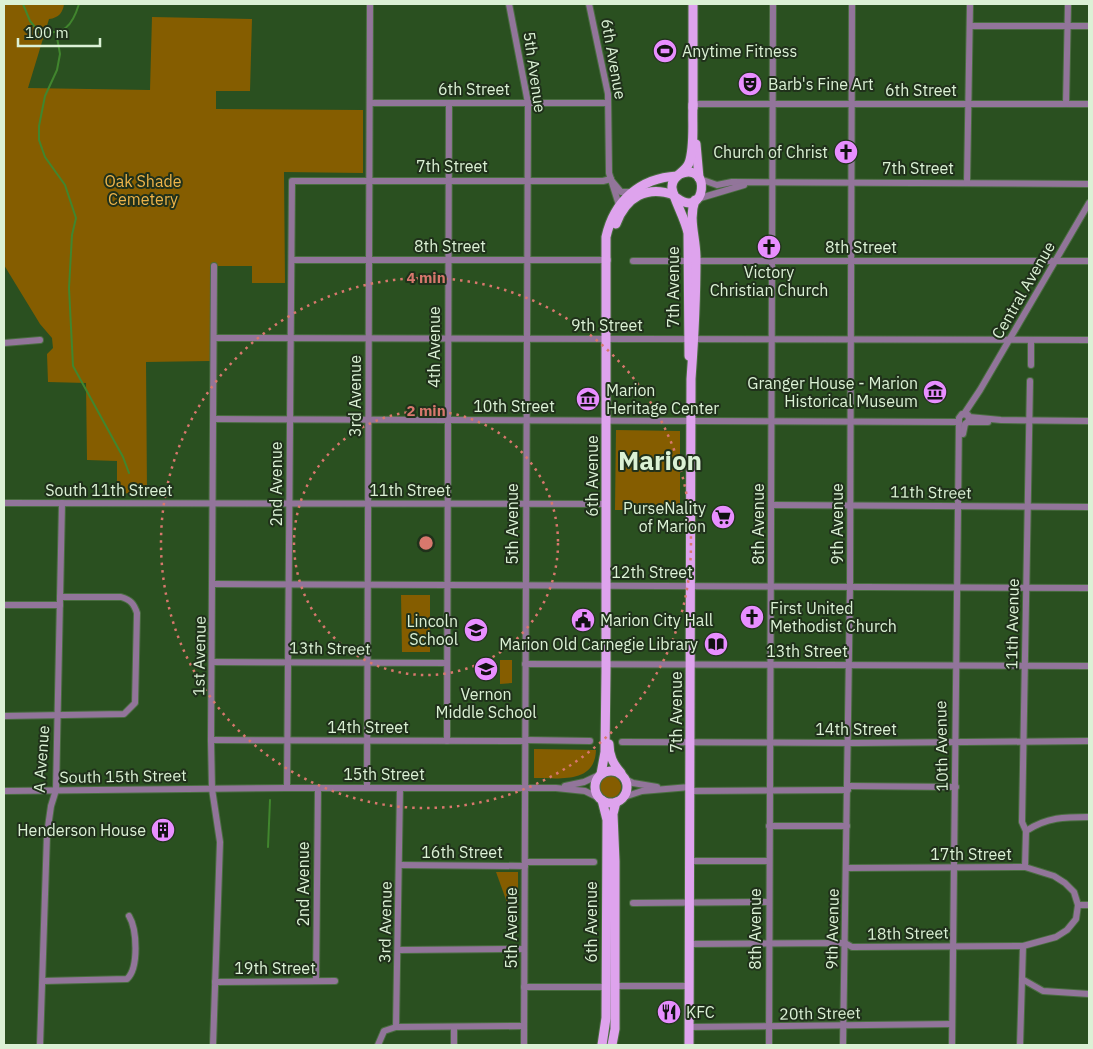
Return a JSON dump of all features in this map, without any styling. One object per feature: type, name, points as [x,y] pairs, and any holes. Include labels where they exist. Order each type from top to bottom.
[{"type":"main road","points":[[693,4],[693,147],[702,189],[696,200],[687,202],[675,197],[672,186],[693,147]]},
{"type":"main road","points":[[619,205],[630,192],[647,182],[689,172],[700,178]]},
{"type":"main road","name":"6th Avenue","points":[[608,260],[614,231],[628,203],[637,195],[648,191],[662,192],[675,197]]},
{"type":"main road","name":"7th Avenue","points":[[675,197],[686,226],[692,261]]},
{"type":"main road","name":"7th Avenue","points":[[689,1045],[692,339],[690,217],[696,200]]},
{"type":"main road","name":"6th Avenue","points":[[600,775],[604,756],[606,692],[608,228],[619,205]]},
{"type":"main road","name":"6th Avenue","points":[[606,692],[609,753],[614,765],[624,778]]},
{"type":"main road","points":[[612,771],[624,778],[627,790],[620,800],[610,803],[600,799],[595,788],[600,775],[612,771]]},
{"type":"main road","name":"6th Avenue","points":[[600,799],[607,820],[610,987],[615,1029],[612,1045]]},
{"type":"main road","name":"6th Avenue","points":[[602,1045],[610,987],[616,861],[613,814],[620,800]]},
{"type":"street","name":"3rd Avenue","points":[[368,788],[370,4]]},
{"type":"street","name":"5th Avenue","points":[[509,4],[528,103],[524,1045]]},
{"type":"street","name":"6th Avenue","points":[[589,4],[608,103],[608,162],[619,205]]},
{"type":"street","name":"8th Avenue","points":[[769,1045],[773,4]]},
{"type":"street","name":"9th Avenue","points":[[843,1045],[851,505],[852,4]]},
{"type":"street","points":[[968,183],[970,4]]},
{"type":"street","points":[[1066,104],[1068,4]]},
{"type":"street","points":[[970,26],[1089,26]]},
{"type":"street","name":"6th Street","points":[[370,103],[608,103]]},
{"type":"street","name":"4th Avenue","points":[[447,741],[449,103]]},
{"type":"street","name":"6th Street","points":[[693,104],[1089,104]]},
{"type":"street","name":"7th Street","points":[[700,178],[717,185],[772,182],[1089,184]]},
{"type":"street","points":[[611,179],[621,192],[630,192]]},
{"type":"street","name":"7th Street","points":[[292,181],[603,182],[611,179]]},
{"type":"street","name":"2nd Avenue","points":[[288,788],[292,181]]},
{"type":"street","name":"7th Street","points":[[696,200],[747,184]]},
{"type":"street","name":"Central Avenue","points":[[964,419],[1089,203]]},
{"type":"street","name":"8th Street","points":[[292,260],[608,260]]},
{"type":"street","name":"8th Street","points":[[633,261],[1089,261]]},
{"type":"street","name":"1st Avenue","points":[[213,1045],[220,842],[212,789],[211,740],[214,584],[214,266]]},
{"type":"street","name":"9th Street","points":[[214,338],[291,340],[1089,340]]},
{"type":"street","points":[[4,343],[40,340]]},
{"type":"street","points":[[1031,340],[1031,365]]},
{"type":"street","name":"11th Avenue","points":[[1026,867],[1026,832],[1022,822],[1030,381]]},
{"type":"street","name":"10th Street","points":[[214,419],[607,421],[964,419],[1089,421]]},
{"type":"street","name":"10th Avenue","points":[[952,1045],[956,787],[954,666],[957,506],[960,448],[964,419]]},
{"type":"street","name":"South 11th Street","points":[[4,503],[214,504]]},
{"type":"street","name":"A Avenue","points":[[40,1045],[47,834],[51,806],[56,790],[62,503]]},
{"type":"street","name":"11th Street","points":[[214,504],[607,504]]},
{"type":"street","name":"11th Street","points":[[772,504],[1089,507]]},
{"type":"street","name":"12th Street","points":[[214,584],[1089,588]]},
{"type":"street","points":[[4,716],[124,714],[135,703],[137,694],[137,613],[134,604],[128,599],[121,597],[60,597]]},
{"type":"street","points":[[4,606],[60,605]]},
{"type":"street","name":"13th Street","points":[[212,662],[447,663]]},
{"type":"street","name":"13th Street","points":[[526,664],[1089,666]]},
{"type":"street","name":"14th Street","points":[[211,740],[590,741]]},
{"type":"street","name":"14th Street","points":[[622,742],[954,743],[1089,741]]},
{"type":"street","name":"15th Street","points":[[556,788],[584,782],[600,775]]},
{"type":"street","points":[[624,778],[633,783],[666,788],[690,789],[770,790],[956,787]]},
{"type":"street","name":"2nd Avenue","points":[[316,981],[318,788]]},
{"type":"street","name":"3rd Avenue","points":[[396,1026],[399,950],[400,788]]},
{"type":"street","name":"15th Street","points":[[212,789],[556,788],[584,790],[600,799]]},
{"type":"street","points":[[620,800],[642,791],[666,788]]},
{"type":"street","name":"South 15th Street","points":[[4,791],[212,789]]},
{"type":"street","points":[[1026,832],[1039,823],[1054,818],[1089,817]]},
{"type":"street","points":[[769,826],[847,826]]},
{"type":"street","points":[[690,861],[769,861]]},
{"type":"street","name":"16th Street","points":[[400,865],[594,862]]},
{"type":"street","name":"17th Street","points":[[847,868],[1026,867],[1054,876],[1065,883],[1074,892],[1078,905]]},
{"type":"street","points":[[633,903],[769,902]]},
{"type":"street","points":[[1078,905],[1089,905]]},
{"type":"street","name":"18th Street","points":[[690,944],[845,943],[852,947],[1023,946],[1041,943],[1067,930],[1076,918],[1078,905]]},
{"type":"street","points":[[43,981],[120,981],[132,974],[134,968],[135,926],[129,916]]},
{"type":"street","points":[[1020,1045],[1023,946]]},
{"type":"street","points":[[399,950],[524,949]]},
{"type":"street","points":[[1022,979],[1043,991],[1089,994]]},
{"type":"street","name":"19th Street","points":[[215,982],[335,981]]},
{"type":"street","points":[[524,987],[690,986]]},
{"type":"street","name":"20th Street","points":[[689,1027],[844,1027],[952,1024]]},
{"type":"street","points":[[378,1045],[384,1031],[396,1026],[524,1026]]},
{"type":"street","points":[[454,1027],[454,1045]]},
{"type":"green space","name":"Oak Shade Cemetery","points":[[4,4],[64,4],[60,14],[49,19],[28,88],[150,90],[152,17],[252,19],[250,91],[216,91],[216,109],[363,110],[363,173],[284,172],[285,283],[252,283],[252,266],[211,266],[210,361],[146,362],[147,492],[117,494],[117,461],[87,460],[86,383],[48,382],[47,354],[53,348],[52,338],[40,324],[4,265]]},
{"type":"green space","points":[[616,430],[680,431],[680,510],[615,510]]},
{"type":"green space","points":[[401,595],[430,595],[430,652],[402,652]]},
{"type":"green space","points":[[500,660],[512,660],[512,683],[500,684]]},
{"type":"green space","points":[[534,749],[596,750],[590,769],[583,774],[565,778],[534,778]]},
{"type":"green space","points":[[610,776],[618,779],[621,787],[618,795],[610,798],[602,795],[599,787],[602,779]]},
{"type":"green space","points":[[496,872],[518,872],[518,908],[509,908]]},
{"type":"waterway","points":[[23,4],[30,21],[39,32],[48,33],[61,31],[66,28],[70,24],[79,4]]},
{"type":"waterway","points":[[56,32],[60,54],[57,70],[45,96],[39,126],[39,140],[45,157],[65,185],[76,218],[72,235],[69,288],[73,366],[123,457],[129,473]]},
{"type":"waterway","points":[[268,847],[270,800]]},
{"type":"place","name":"Anytime Fitness","points":[[665,51]]},
{"type":"place","name":"Barb's Fine Art","points":[[750,84]]},
{"type":"place","name":"Church of Christ","points":[[846,152]]},
{"type":"place","name":"Victory Christian Church","points":[[769,247]]},
{"type":"place","name":"Granger House - Marion Historical Museum","points":[[935,392]]},
{"type":"place","name":"Marion Heritage Center","points":[[588,399]]},
{"type":"place","name":"PurseNality of Marion","points":[[723,517]]},
{"type":"place","name":"First United Methodist Church","points":[[752,617]]},
{"type":"place","name":"Marion City Hall","points":[[583,620]]},
{"type":"place","name":"Lincoln School","points":[[476,630]]},
{"type":"place","name":"Marion Old Carnegie Library","points":[[716,644]]},
{"type":"place","name":"Vernon Middle School","points":[[486,669]]},
{"type":"place","name":"Henderson House","points":[[163,830]]},
{"type":"place","name":"KFC","points":[[669,1012]]},
{"type":"district","name":"Marion","points":[[660,460]]}]
